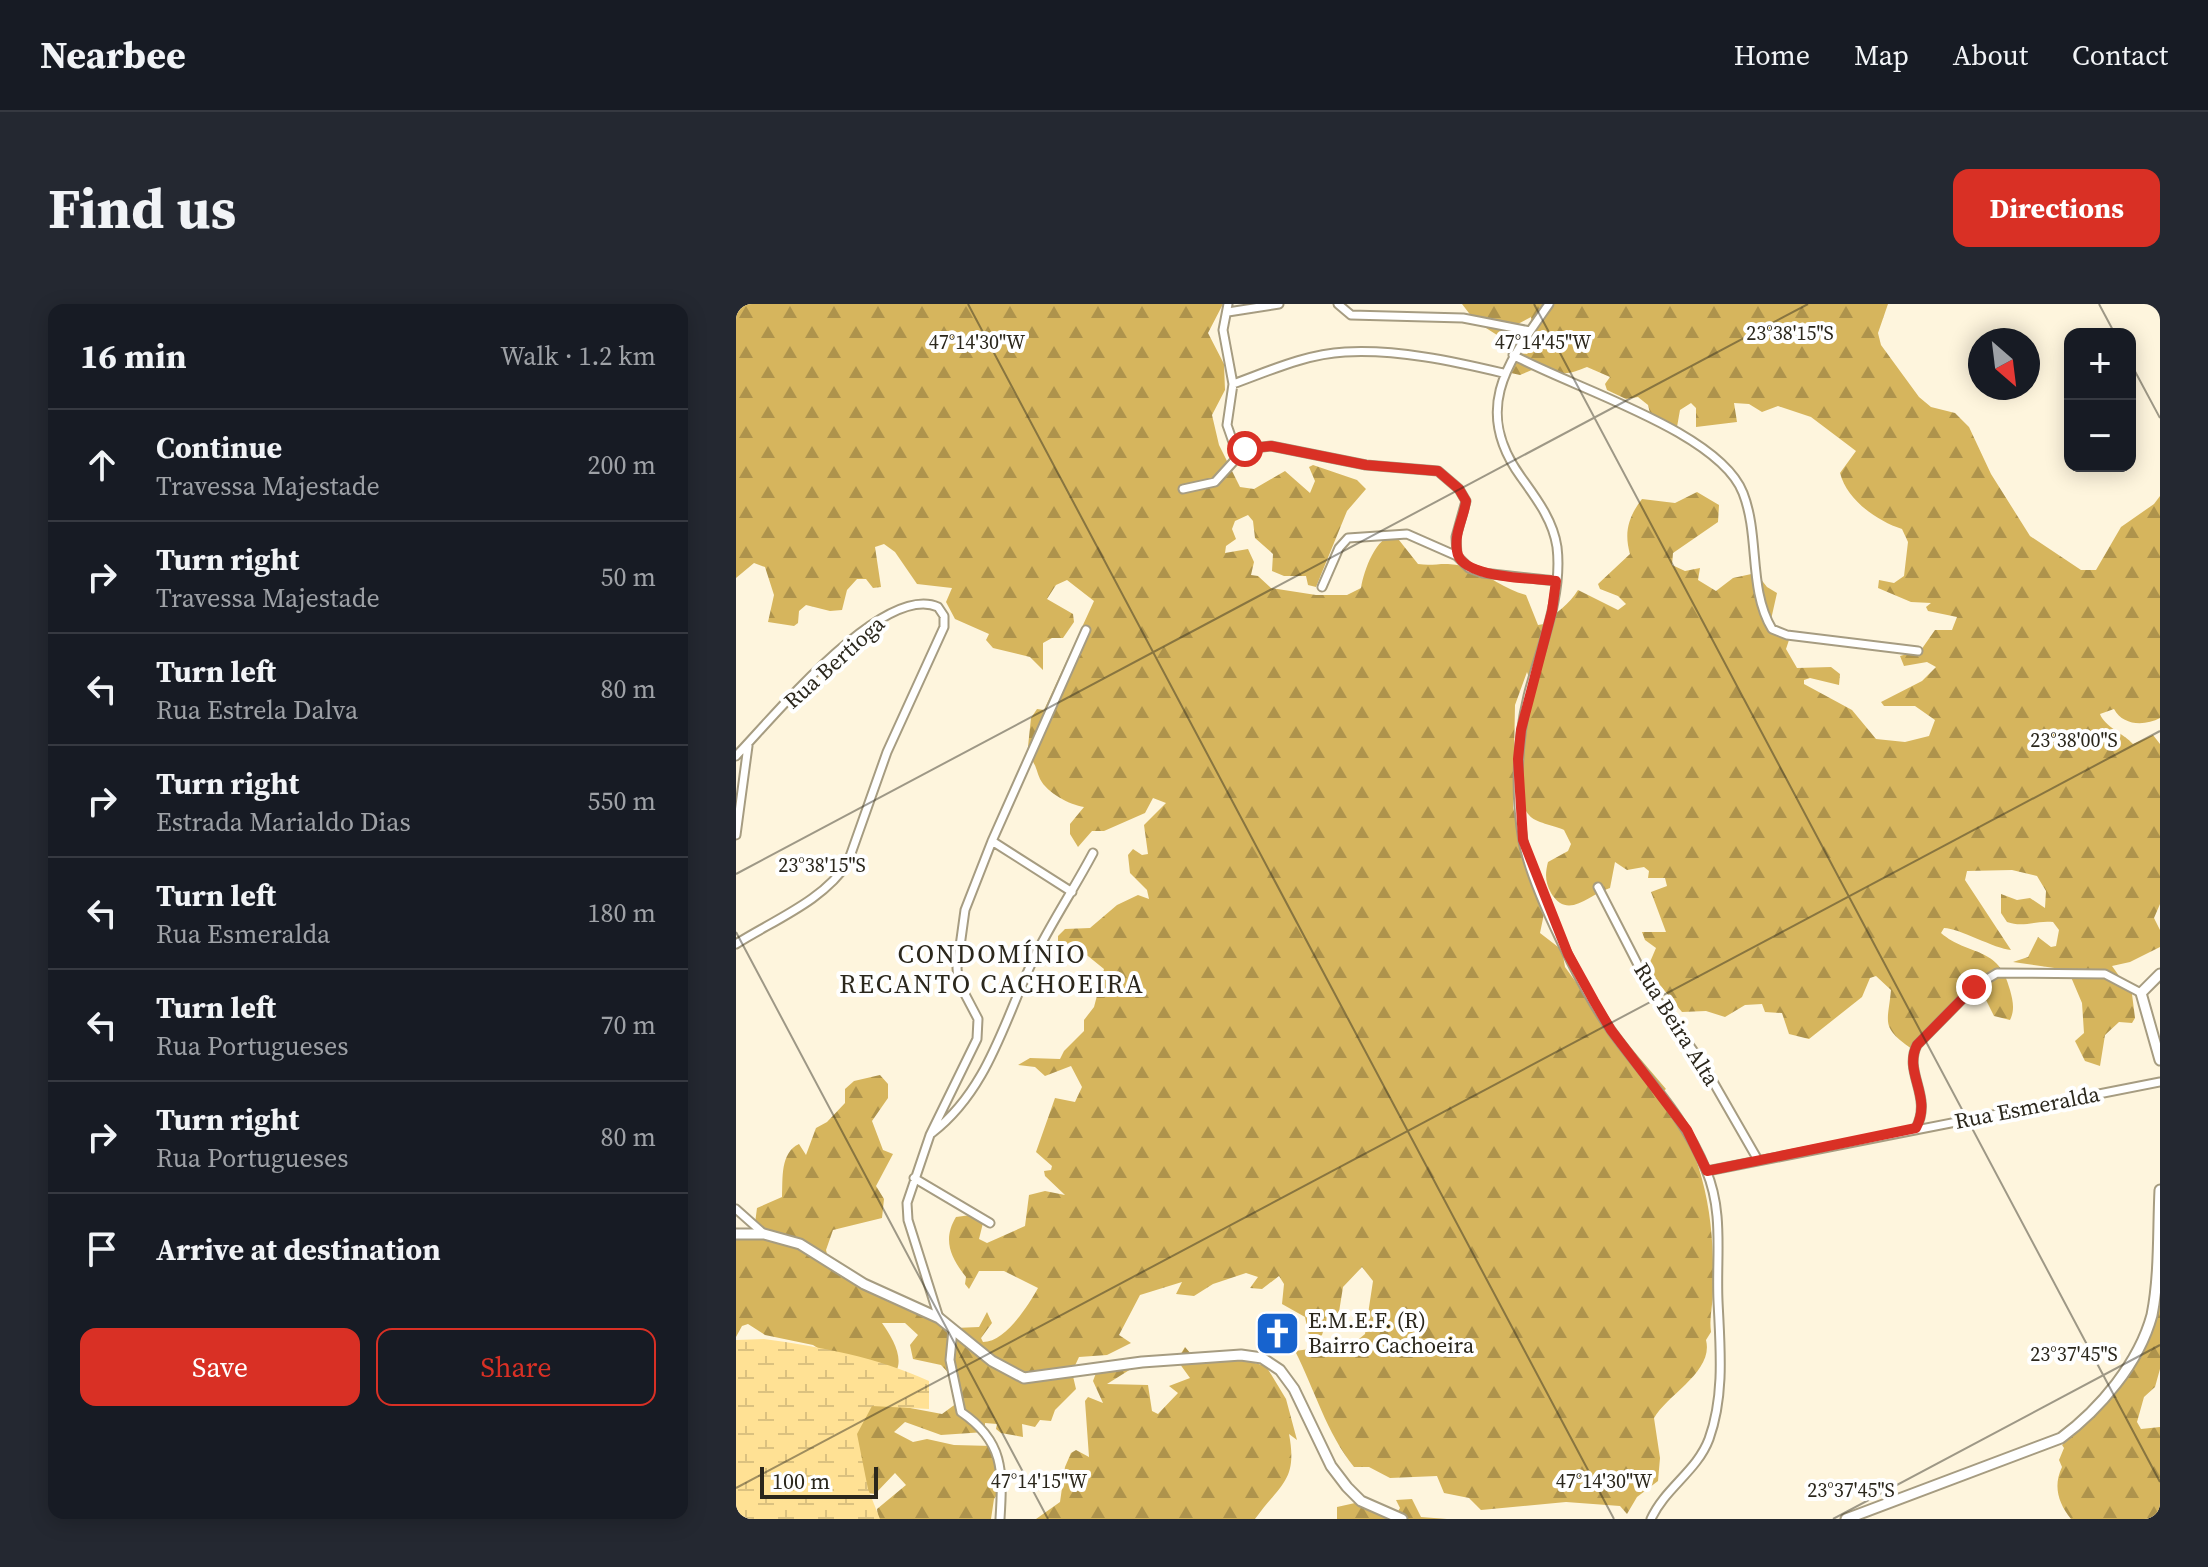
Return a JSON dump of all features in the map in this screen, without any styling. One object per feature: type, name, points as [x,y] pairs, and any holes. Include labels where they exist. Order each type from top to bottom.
[{"type":"street","points":[[1279,304],[1228,308],[1223,330],[1233,384],[1227,425],[1234,445],[1245,449],[1271,446],[1366,465],[1438,471],[1459,489],[1466,501],[1456,537],[1457,556]]},
{"type":"street","points":[[1338,304],[1351,315],[1463,318],[1530,331]]},
{"type":"street","points":[[1549,304],[1503,373],[1498,402],[1503,442],[1511,463],[1545,510],[1557,548],[1552,611],[1521,730],[1518,759],[1525,848],[1568,954],[1611,1030],[1687,1130],[1707,1171],[1717,1205],[1721,1367],[1716,1411],[1709,1439],[1698,1461],[1673,1487],[1651,1519]]},
{"type":"street","points":[[1233,384],[1302,360],[1346,352],[1447,361],[1503,373]]},
{"type":"street","points":[[1513,355],[1579,383],[1681,436],[1727,468],[1745,497],[1763,611],[1772,629],[1787,635],[1918,651]]},
{"type":"street","points":[[1183,489],[1215,482],[1245,449]]},
{"type":"street","points":[[1322,587],[1339,548],[1355,536],[1407,534],[1457,556],[1469,568],[1483,573],[1556,581]]},
{"type":"street","name":"Rua Bertioga","points":[[736,756],[812,676],[890,611],[912,603],[930,603],[938,607],[944,616],[944,627],[887,752],[848,862],[839,877],[736,944]]},
{"type":"street","points":[[939,1318],[908,1220],[907,1203],[930,1135],[977,1039],[978,1019],[958,981],[965,910],[992,841],[1086,630]]},
{"type":"street","points":[[736,835],[748,744]]},
{"type":"street","points":[[992,841],[1072,892]]},
{"type":"street","points":[[930,1135],[964,1102],[994,1053],[1034,959],[1093,853]]},
{"type":"street","name":"Rua Beira Alta","points":[[1598,887],[1653,994],[1704,1066],[1758,1160]]},
{"type":"street","points":[[1916,1128],[1923,1110],[1913,1053],[1917,1045],[1986,978],[2007,971],[2105,974],[2141,993],[2160,1060]]},
{"type":"street","points":[[2141,993],[2160,974]]},
{"type":"street","name":"Rua Esmeralda","points":[[1707,1171],[2160,1082]]},
{"type":"street","points":[[914,1178],[990,1223]]},
{"type":"street","points":[[1846,1519],[2061,1438],[2082,1423],[2129,1364],[2151,1317],[2160,1190]]},
{"type":"street","points":[[736,1209],[764,1234]]},
{"type":"street","points":[[736,1234],[764,1234],[800,1244],[864,1284],[939,1318],[992,1361],[1024,1378],[1142,1362],[1241,1355],[1262,1358],[1280,1370],[1294,1389],[1331,1466],[1347,1487],[1361,1501],[1402,1519]]},
{"type":"street","points":[[953,1329],[950,1360],[961,1412],[982,1426],[995,1446],[1002,1481],[1000,1519]]},
{"type":"green space","points":[[736,304],[1223,304],[1208,333],[1224,364],[1225,390],[1212,415],[1219,445],[1240,487],[1254,489],[1285,471],[1310,493],[1315,481],[1309,467],[1313,465],[1357,480],[1366,489],[1347,511],[1316,587],[1308,585],[1306,576],[1284,576],[1272,571],[1273,554],[1255,538],[1253,521],[1248,515],[1235,521],[1232,529],[1236,539],[1226,546],[1225,553],[1248,549],[1254,562],[1251,575],[1258,576],[1271,588],[1316,595],[1347,595],[1361,588],[1377,547],[1395,535],[1418,564],[1460,566],[1526,595],[1538,625],[1544,624],[1578,590],[1618,610],[1626,604],[1618,596],[1600,589],[1598,584],[1630,554],[1627,532],[1637,506],[1642,499],[1675,503],[1697,492],[1719,505],[1718,522],[1673,553],[1672,565],[1685,571],[1700,568],[1698,580],[1716,591],[1733,578],[1756,573],[1767,587],[1777,593],[1770,624],[1790,637],[1786,649],[1797,668],[1831,667],[1840,674],[1839,685],[1810,678],[1804,680],[1804,684],[1852,710],[1876,739],[1905,742],[1929,736],[1935,720],[1915,706],[1884,706],[1881,702],[1922,681],[1936,667],[1927,662],[1904,666],[1900,656],[1921,650],[1935,630],[1952,630],[1957,617],[1928,611],[1926,607],[1931,603],[1911,602],[1878,588],[1879,580],[1894,583],[1904,576],[1908,542],[1902,529],[1864,508],[1849,492],[1840,473],[1856,451],[1811,417],[1778,406],[1762,412],[1749,404],[1734,403],[1737,422],[1696,427],[1696,408],[1691,403],[1680,410],[1677,427],[1671,429],[1651,417],[1648,405],[1638,397],[1626,399],[1607,390],[1605,384],[1610,377],[1587,367],[1565,373],[1544,365],[1520,375],[1511,373],[1507,362],[1509,352],[1527,354],[1533,348],[1531,317],[1497,335],[1475,321],[1462,304],[1888,304],[1878,333],[1881,345],[1919,397],[1931,407],[1955,413],[1969,427],[1991,474],[2030,536],[2081,570],[2096,570],[2121,527],[2154,504],[2160,496],[2160,718],[2135,723],[2123,719],[2114,709],[2100,714],[2133,744],[2153,735],[2160,744],[2160,904],[2154,918],[2160,930],[2160,947],[2130,962],[2112,966],[2132,994],[2135,1018],[2132,1023],[2119,1022],[2105,1035],[2100,1066],[2085,1061],[2075,1041],[2084,1033],[2082,1003],[2068,970],[2013,962],[2028,957],[2038,937],[2051,947],[2056,946],[2059,930],[2053,922],[2007,922],[2001,913],[2001,894],[2017,900],[2030,898],[2045,908],[2046,891],[2037,876],[2012,870],[1967,871],[1965,880],[2011,950],[1951,929],[1944,928],[1941,933],[1999,965],[2012,998],[2010,1020],[1994,1016],[1980,988],[1972,988],[1954,1001],[1912,1049],[1895,1035],[1888,1024],[1891,990],[1876,976],[1870,978],[1862,997],[1809,1039],[1789,1034],[1782,1013],[1765,1012],[1762,1004],[1745,1005],[1725,1017],[1706,1011],[1682,1012],[1647,969],[1656,948],[1645,940],[1642,932],[1666,932],[1651,892],[1667,886],[1665,878],[1648,878],[1649,871],[1644,867],[1627,870],[1615,862],[1610,888],[1579,903],[1564,905],[1549,889],[1546,878],[1548,862],[1568,851],[1571,844],[1564,830],[1532,818],[1523,803],[1521,765],[1528,700],[1527,672],[1515,705],[1513,808],[1526,852],[1543,890],[1545,909],[1540,933],[1562,950],[1565,967],[1617,1039],[1626,1042],[1666,1089],[1662,1092],[1688,1139],[1709,1211],[1713,1263],[1711,1332],[1706,1340],[1707,1351],[1697,1372],[1654,1418],[1660,1458],[1658,1481],[1637,1497],[1627,1514],[1620,1506],[1566,1502],[1481,1510],[1469,1498],[1444,1493],[1437,1476],[1390,1478],[1369,1467],[1354,1467],[1328,1425],[1295,1351],[1324,1347],[1342,1353],[1365,1334],[1373,1281],[1362,1267],[1343,1287],[1339,1312],[1327,1319],[1322,1335],[1314,1340],[1309,1336],[1305,1317],[1282,1304],[1284,1284],[1279,1276],[1262,1289],[1250,1288],[1258,1277],[1246,1273],[1213,1284],[1194,1296],[1176,1294],[1182,1282],[1140,1295],[1119,1335],[1131,1343],[1107,1355],[1079,1357],[1072,1372],[1076,1389],[1055,1410],[1051,1421],[1040,1420],[1035,1427],[1022,1424],[1023,1437],[1001,1433],[996,1429],[997,1424],[985,1423],[985,1432],[941,1435],[905,1422],[894,1432],[913,1442],[927,1439],[954,1445],[992,1446],[999,1474],[1007,1482],[994,1499],[991,1519],[878,1519],[877,1509],[906,1485],[895,1473],[875,1494],[867,1493],[846,1445],[868,1400],[942,1414],[957,1403],[957,1382],[941,1365],[913,1359],[910,1345],[918,1335],[905,1323],[882,1323],[898,1354],[896,1372],[832,1357],[813,1345],[765,1335],[748,1324],[742,1326],[736,1337],[736,1234],[754,1231],[757,1208],[782,1197],[788,1153],[799,1144],[806,1155],[816,1128],[827,1122],[845,1103],[845,1089],[854,1081],[880,1075],[888,1084],[888,1098],[872,1121],[883,1150],[893,1154],[876,1186],[884,1199],[882,1218],[833,1230],[826,1250],[828,1258],[848,1267],[884,1293],[933,1308],[955,1328],[979,1327],[987,1312],[992,1323],[981,1338],[983,1342],[1007,1330],[1038,1288],[1004,1271],[979,1271],[969,1289],[950,1248],[952,1225],[956,1217],[971,1215],[983,1223],[979,1239],[987,1243],[1025,1226],[1029,1195],[1045,1191],[1065,1195],[1045,1176],[1044,1171],[1051,1170],[1052,1166],[1036,1152],[1055,1098],[1075,1102],[1082,1087],[1071,1066],[1045,1076],[1035,1067],[1018,1065],[1030,1058],[1060,1059],[1084,1031],[1084,1020],[1094,1007],[1104,969],[1083,952],[1058,941],[1058,936],[1065,929],[1090,928],[1117,905],[1138,895],[1149,899],[1147,890],[1130,873],[1128,855],[1133,849],[1142,855],[1148,854],[1144,825],[1166,803],[1153,798],[1145,813],[1104,831],[1092,831],[1078,847],[1070,834],[1070,824],[1084,807],[1066,801],[1048,789],[1027,756],[1031,718],[1037,709],[1044,710],[1094,601],[1067,580],[1056,585],[1047,599],[1073,614],[1074,622],[1063,638],[1052,638],[1043,643],[1043,670],[1030,657],[993,648],[986,640],[989,634],[955,619],[946,602],[952,588],[917,584],[895,552],[884,544],[875,547],[881,587],[873,588],[866,579],[857,579],[847,590],[842,610],[830,611],[806,605],[799,611],[798,623],[794,626],[768,622],[774,595],[765,567],[754,563],[736,578]]},
{"type":"green space","points":[[2160,1306],[2160,1369],[2155,1387],[2144,1397],[2137,1422],[2141,1429],[2160,1427],[2160,1519],[2071,1519],[2058,1494],[2062,1445],[2093,1415],[2120,1382],[2143,1346]]},
{"type":"green space","points":[[764,1339],[848,1354],[889,1365],[929,1381],[929,1409],[872,1406],[857,1434],[868,1489],[880,1519],[736,1519],[736,1340]]},
{"type":"green space","points":[[1185,1347],[1198,1362],[1243,1360],[1266,1366],[1286,1399],[1297,1440],[1289,1434],[1289,1472],[1255,1519],[1036,1519],[1060,1502],[1065,1467],[1071,1453],[1076,1450],[1089,1457],[1085,1401],[1088,1397],[1103,1403],[1093,1381],[1096,1373],[1119,1359],[1132,1359],[1131,1369],[1107,1384],[1148,1385],[1152,1411],[1158,1414],[1178,1393],[1169,1386],[1190,1378],[1177,1360]]},
{"type":"green space","points":[[1412,1499],[1421,1517],[1447,1519],[1337,1519],[1337,1507],[1364,1501],[1397,1513],[1400,1508],[1396,1500]]},
{"type":"place","name":"E.M.E.F. (R) Bairro Cachoeira","points":[[1277,1333]]},
{"type":"district","name":"CONDOMÍNIO RECANTO CACHOEIRA","points":[[992,969]]},
{"type":"route","points":[[1245,449],[1271,446],[1366,465],[1438,471],[1459,489],[1466,501],[1456,537],[1457,556],[1461,561],[1483,573],[1556,581],[1552,611],[1521,730],[1518,759],[1523,840],[1527,856],[1568,954],[1594,1001],[1611,1030],[1665,1097],[1687,1130],[1707,1171],[1916,1128],[1923,1110],[1913,1053],[1917,1045],[1974,987]]}]
